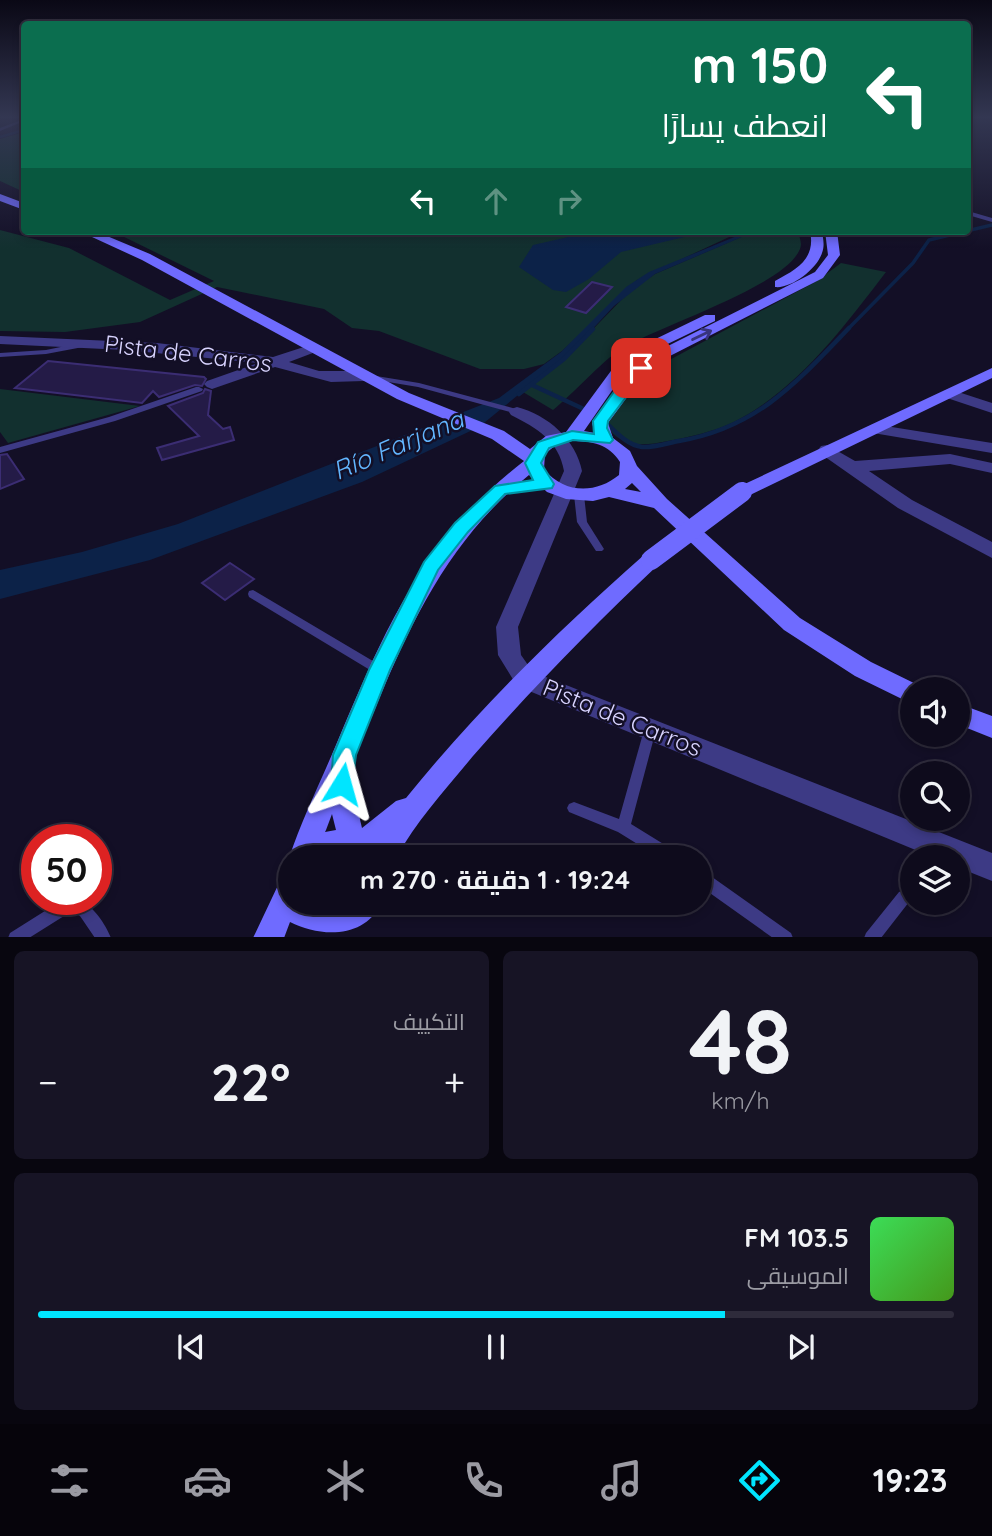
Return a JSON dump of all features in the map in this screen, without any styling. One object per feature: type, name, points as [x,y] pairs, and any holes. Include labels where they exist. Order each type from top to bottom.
[{"type":"main road","points":[[0,197],[21,206]]},
{"type":"main road","points":[[95,235],[127,248],[403,396],[498,435],[533,461],[539,478],[563,491]]},
{"type":"main road","points":[[308,845],[313,823],[345,755],[379,670],[431,566],[461,527],[533,461],[537,452],[595,416],[618,382],[624,363],[644,350],[804,270],[812,263],[819,248],[817,235]]},
{"type":"main road","points":[[618,382],[661,355],[819,275],[834,257],[832,235]]},
{"type":"main road","points":[[372,845],[419,800],[525,679],[590,614],[651,560],[742,492],[992,372]]},
{"type":"main road","points":[[595,416],[605,440]]},
{"type":"main road","points":[[498,435],[605,440],[621,449],[630,469],[660,503],[792,624],[863,669],[900,686]]},
{"type":"main road","points":[[610,491],[628,477],[630,469]]},
{"type":"main road","points":[[500,490],[610,491],[660,503]]},
{"type":"main road","points":[[970,718],[992,727]]},
{"type":"main road","points":[[345,755],[342,784],[345,814],[361,845]]},
{"type":"main road","points":[[326,845],[340,842],[348,845]]},
{"type":"main road","points":[[268,937],[279,915]]},
{"type":"main road","points":[[302,915],[318,925],[335,925],[351,915]]},
{"type":"main road","points":[[328,937],[353,915]]},
{"type":"street","name":"Pista de Carros","points":[[0,340],[88,342],[276,362],[329,380],[364,376]]},
{"type":"street","points":[[206,387],[313,348]]},
{"type":"street","points":[[949,394],[992,408]]},
{"type":"street","name":"Pista de Carros","points":[[513,411],[561,438],[572,456],[573,471],[507,627],[505,645],[511,663],[525,679],[992,867]]},
{"type":"street","points":[[873,429],[992,448]]},
{"type":"street","points":[[827,450],[928,518],[992,551]]},
{"type":"street","points":[[851,467],[950,459],[992,468]]},
{"type":"lane","points":[[971,214],[992,220]]},
{"type":"lane","points":[[0,355],[46,352],[88,342]]},
{"type":"lane","name":"Pista de Carros","points":[[364,376],[419,385],[513,411]]},
{"type":"lane","points":[[0,450],[112,419],[206,387]]},
{"type":"lane","points":[[563,491],[599,549]]},
{"type":"lane","points":[[253,594],[379,670]]},
{"type":"lane","points":[[622,827],[650,730]]},
{"type":"lane","points":[[574,808],[622,827],[652,845]]},
{"type":"lane","points":[[712,885],[786,937]]},
{"type":"lane","points":[[871,937],[900,902]]},
{"type":"lane","points":[[15,937],[61,909],[75,906],[85,911],[104,937]]},
{"type":"green space","points":[[0,162],[21,162],[21,191],[0,181]]},
{"type":"green space","points":[[0,230],[69,248],[170,300],[214,281],[120,235],[733,235],[637,280],[562,351],[544,364],[524,369],[480,369],[379,331],[352,328],[324,309],[217,287],[140,322],[65,332],[0,331]]},
{"type":"green space","points":[[746,235],[799,235],[801,241],[799,251],[788,265],[769,278],[718,305],[621,349],[553,410],[523,392],[564,359],[630,291],[655,274]]},
{"type":"green space","points":[[841,263],[886,272],[818,356],[757,409],[710,431],[648,444],[623,441],[603,422],[647,372],[817,281]]},
{"type":"green space","points":[[0,389],[140,406],[8,443],[0,432]]},
{"type":"water","points":[[577,235],[693,235],[621,252],[589,279],[566,292],[553,290],[519,267],[533,245]]},
{"type":"water","name":"Río Farjana","points":[[739,235],[747,235],[655,274],[614,306],[572,351],[479,427],[362,482],[150,560],[0,599],[0,570],[82,552],[178,524],[499,398],[561,352],[626,287],[649,272]]},
{"type":"building","points":[[592,282],[612,287],[586,313],[566,307]]},
{"type":"building","points":[[48,361],[206,379],[202,386],[195,385],[159,397],[153,391],[142,403],[15,388]]},
{"type":"building","points":[[205,389],[211,391],[208,415],[223,429],[230,427],[234,440],[162,460],[157,448],[199,436],[168,406],[203,393]]},
{"type":"building","points":[[7,454],[24,479],[0,489],[0,455]]},
{"type":"building","points":[[230,563],[254,579],[225,600],[202,583]]},
{"type":"waterway","points":[[971,230],[992,225]]},
{"type":"waterway","points":[[847,330],[913,263],[929,240],[950,235]]},
{"type":"waterway","points":[[603,420],[626,440],[642,447],[707,435],[753,414],[774,400],[849,328]]},
{"type":"waterway","name":"Río Farjana","points":[[519,394],[564,359],[593,329]]},
{"type":"waterway","points":[[532,385],[588,411]]},
{"type":"route","points":[[342,784],[345,755],[379,670],[431,566],[461,527],[500,490],[546,484],[539,478],[533,463],[543,445],[557,438],[583,435],[605,440],[599,428],[601,421],[625,385],[641,368]]}]
